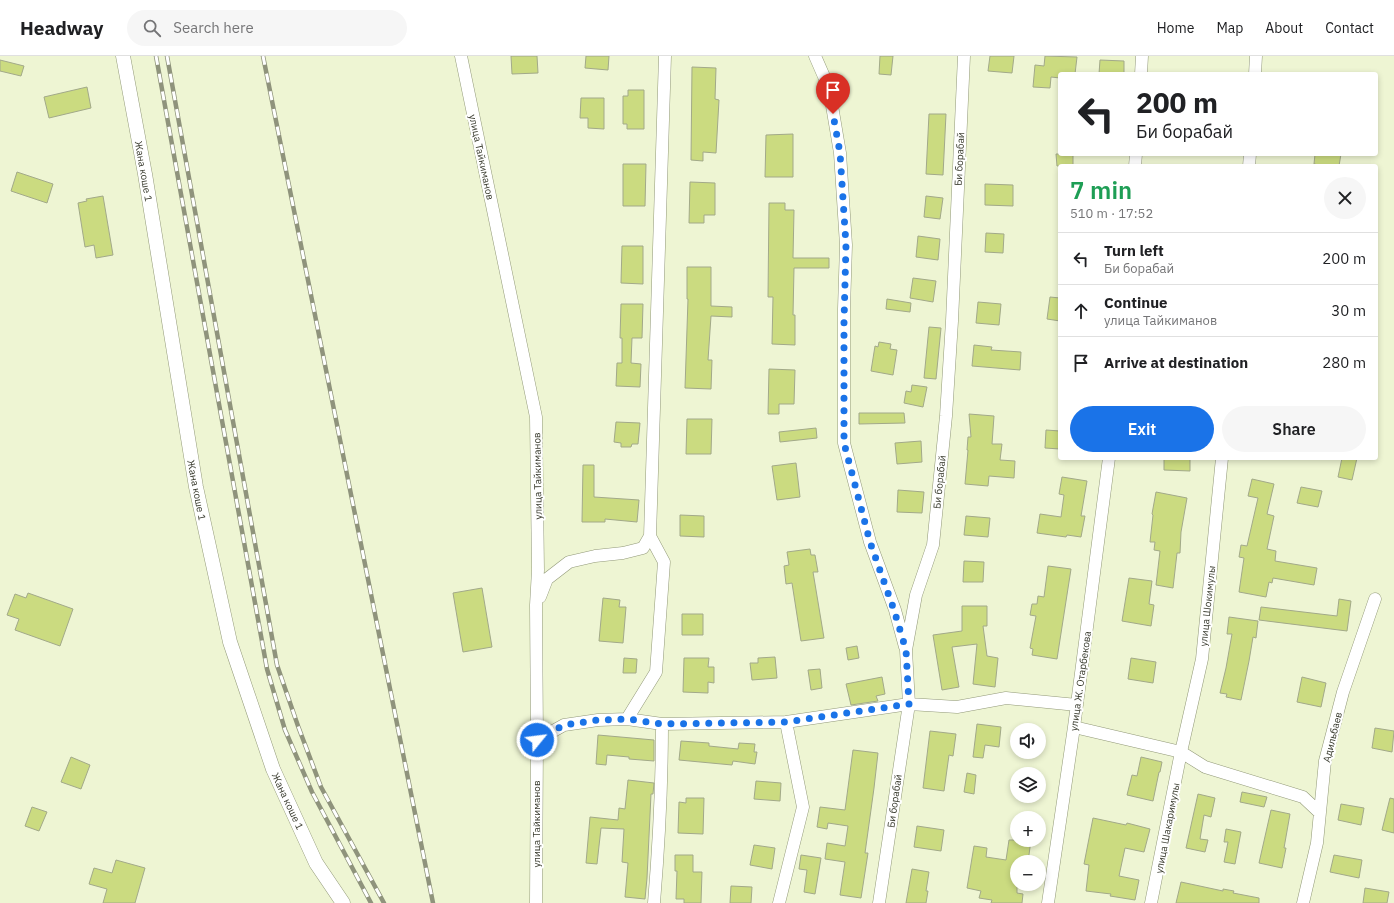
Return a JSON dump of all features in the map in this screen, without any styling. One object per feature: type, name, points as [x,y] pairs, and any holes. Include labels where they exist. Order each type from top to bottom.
[{"type":"street","name":"Жана коше 1","points":[[123,56],[145,174],[196,487],[230,642],[273,769],[316,863],[343,903]]},
{"type":"street","name":"улица Тайкиманов","points":[[461,56],[536,417],[538,570],[536,605],[536,903]]},
{"type":"street","points":[[536,605],[547,579],[570,562],[643,548],[650,536],[665,56]]},
{"type":"street","points":[[815,56],[829,88],[840,153],[846,245],[844,324],[844,443],[870,542],[894,610],[906,650]]},
{"type":"street","name":"Би борабай","points":[[879,903],[909,704],[906,650],[916,595],[933,545],[946,416],[952,321],[964,56]]},
{"type":"street","points":[[1141,72],[1142,56]]},
{"type":"street","points":[[1255,72],[1256,56]]},
{"type":"street","name":"улица Ж. Отарбекова","points":[[1048,903],[1074,727],[1109,460]]},
{"type":"street","name":"улица Шокимулы","points":[[1181,752],[1202,659],[1222,460]]},
{"type":"street","points":[[628,719],[656,672],[664,562],[650,536]]},
{"type":"street","name":"Адильбаев","points":[[1302,903],[1317,843],[1325,761],[1343,692],[1375,599]]},
{"type":"street","points":[[537,740],[564,725],[598,720],[628,719],[662,724],[786,722],[909,704],[957,707],[1006,698],[1077,705]]},
{"type":"street","points":[[779,903],[803,807],[786,722]]},
{"type":"street","points":[[654,903],[662,783],[662,724]]},
{"type":"street","points":[[1074,727],[1181,752],[1206,767],[1303,797],[1320,813]]},
{"type":"street","name":"улица Шакаримулы","points":[[1151,903],[1181,752]]},
{"type":"building","points":[[511,56],[537,56],[538,73],[512,74]]},
{"type":"building","points":[[586,56],[609,56],[608,70],[585,68]]},
{"type":"building","points":[[880,56],[893,56],[891,75],[879,74]]},
{"type":"building","points":[[990,56],[1014,56],[1012,73],[988,71]]},
{"type":"building","points":[[1045,56],[1077,57],[1075,72],[1058,72],[1058,78],[1051,77],[1050,88],[1033,87],[1035,65],[1044,66]]},
{"type":"building","points":[[0,60],[24,66],[21,76],[0,71]]},
{"type":"building","points":[[1100,60],[1124,61],[1124,72],[1099,72]]},
{"type":"building","points":[[692,67],[716,68],[715,99],[719,100],[716,153],[703,152],[703,161],[691,160]]},
{"type":"building","points":[[87,87],[91,108],[49,118],[44,97]]},
{"type":"building","points":[[628,90],[644,90],[644,129],[627,129],[627,124],[623,124],[623,96],[628,96]]},
{"type":"building","points":[[581,98],[604,98],[604,129],[588,128],[588,118],[580,118]]},
{"type":"building","points":[[929,114],[946,114],[943,175],[926,174]]},
{"type":"building","points":[[793,134],[793,177],[765,177],[766,135]]},
{"type":"building","points":[[1056,154],[1058,154],[1058,156],[1073,156],[1073,164],[1058,164],[1057,166]]},
{"type":"building","points":[[1315,156],[1341,156],[1339,164],[1314,164]]},
{"type":"building","points":[[623,164],[646,164],[645,206],[623,206]]},
{"type":"building","points":[[17,172],[53,184],[47,203],[11,191]]},
{"type":"building","points":[[690,182],[715,183],[715,215],[704,215],[704,223],[689,223]]},
{"type":"building","points":[[985,184],[1013,185],[1013,206],[985,205]]},
{"type":"building","points":[[103,196],[113,255],[96,258],[94,245],[85,247],[78,203],[87,201],[86,199]]},
{"type":"building","points":[[926,196],[943,198],[940,219],[924,217]]},
{"type":"building","points":[[769,203],[785,203],[785,210],[794,210],[793,258],[829,258],[829,268],[794,268],[793,315],[795,315],[795,345],[772,344],[773,297],[768,297]]},
{"type":"building","points":[[986,233],[1004,234],[1003,253],[985,252]]},
{"type":"building","points":[[918,236],[940,239],[938,260],[916,257]]},
{"type":"building","points":[[622,246],[643,246],[643,284],[621,283]]},
{"type":"building","points":[[687,267],[711,267],[711,306],[732,307],[732,317],[711,316],[708,360],[712,360],[711,389],[685,388],[688,299]]},
{"type":"building","points":[[913,278],[936,281],[933,302],[910,298]]},
{"type":"building","points":[[1050,297],[1058,298],[1058,321],[1047,319]]},
{"type":"building","points":[[887,299],[911,303],[910,312],[886,309]]},
{"type":"building","points":[[978,302],[1001,304],[999,325],[976,323]]},
{"type":"building","points":[[621,304],[643,304],[642,338],[632,338],[631,363],[641,364],[640,387],[616,386],[617,363],[622,363],[622,338],[620,338]]},
{"type":"building","points":[[929,327],[941,328],[936,379],[924,378]]},
{"type":"building","points":[[879,342],[891,344],[890,349],[897,350],[893,375],[871,371],[875,346],[878,347]]},
{"type":"building","points":[[974,345],[992,347],[991,350],[1021,352],[1020,370],[972,366]]},
{"type":"building","points":[[769,369],[795,370],[794,404],[779,404],[779,414],[768,414]]},
{"type":"building","points":[[912,385],[927,387],[923,407],[904,403],[906,391],[911,392]]},
{"type":"building","points":[[859,413],[904,413],[905,423],[859,424]]},
{"type":"building","points":[[969,414],[994,416],[992,444],[1002,444],[1000,460],[1015,461],[1014,478],[989,476],[988,486],[965,484],[968,437],[971,437]]},
{"type":"building","points":[[687,419],[712,419],[711,454],[686,454]]},
{"type":"building","points":[[616,422],[640,423],[638,444],[632,444],[631,447],[621,447],[621,443],[614,442]]},
{"type":"building","points":[[816,428],[817,438],[780,442],[779,432]]},
{"type":"building","points":[[1046,430],[1058,431],[1058,449],[1045,448]]},
{"type":"building","points":[[921,441],[922,462],[897,464],[895,443]]},
{"type":"building","points":[[1164,460],[1190,460],[1190,471],[1164,470]]},
{"type":"building","points":[[1342,460],[1357,460],[1352,480],[1338,477]]},
{"type":"building","points":[[796,463],[800,497],[777,500],[772,466]]},
{"type":"building","points":[[583,465],[594,465],[594,497],[639,500],[637,522],[605,519],[605,522],[582,522]]},
{"type":"building","points":[[1062,477],[1087,481],[1081,516],[1085,516],[1081,537],[1067,535],[1066,537],[1037,533],[1040,514],[1061,517],[1064,495],[1059,494]]},
{"type":"building","points":[[1252,479],[1274,484],[1267,514],[1274,516],[1267,549],[1276,551],[1275,561],[1317,568],[1314,585],[1273,578],[1272,583],[1269,582],[1266,597],[1239,592],[1244,558],[1239,557],[1241,545],[1247,546],[1258,498],[1248,496]]},
{"type":"building","points":[[1301,487],[1322,491],[1318,507],[1297,503]]},
{"type":"building","points":[[898,490],[924,492],[922,513],[897,512]]},
{"type":"building","points":[[1156,492],[1187,498],[1181,532],[1180,553],[1177,553],[1173,588],[1156,585],[1160,551],[1154,550],[1155,542],[1150,542],[1152,514]]},
{"type":"building","points":[[680,515],[704,516],[704,537],[680,536]]},
{"type":"building","points":[[966,516],[990,518],[988,537],[964,535]]},
{"type":"building","points":[[810,549],[811,555],[815,555],[818,572],[813,572],[824,638],[801,641],[792,583],[786,584],[784,566],[789,565],[787,552]]},
{"type":"building","points":[[964,561],[984,562],[983,582],[963,582]]},
{"type":"building","points":[[1048,566],[1071,569],[1057,659],[1032,655],[1033,649],[1030,648],[1036,616],[1030,615],[1032,604],[1037,604],[1038,596],[1044,597]]},
{"type":"building","points":[[1129,578],[1152,581],[1149,604],[1154,605],[1151,626],[1122,621]]},
{"type":"building","points":[[482,588],[492,647],[463,652],[453,593]]},
{"type":"building","points":[[28,593],[73,609],[60,646],[15,630],[19,619],[7,615],[15,594],[26,598]]},
{"type":"building","points":[[603,598],[620,600],[619,607],[626,607],[623,643],[599,641]]},
{"type":"building","points":[[1339,599],[1351,601],[1347,631],[1259,620],[1261,607],[1337,616]]},
{"type":"building","points":[[962,606],[987,606],[987,626],[983,626],[987,656],[998,658],[995,687],[973,684],[977,644],[952,647],[959,687],[942,690],[933,635],[962,631]]},
{"type":"building","points":[[682,614],[703,614],[703,635],[682,635]]},
{"type":"building","points":[[1229,617],[1258,621],[1256,638],[1253,637],[1241,700],[1226,697],[1227,694],[1220,693],[1232,634],[1227,634]]},
{"type":"building","points":[[857,646],[859,658],[848,660],[846,648]]},
{"type":"building","points":[[775,657],[777,678],[752,680],[750,663],[758,663],[758,658]]},
{"type":"building","points":[[624,658],[637,659],[636,673],[623,673]]},
{"type":"building","points":[[684,658],[709,658],[708,667],[714,667],[714,683],[708,682],[708,693],[683,692]]},
{"type":"building","points":[[1131,658],[1156,662],[1153,683],[1128,679]]},
{"type":"building","points":[[820,669],[822,688],[811,690],[808,670]]},
{"type":"building","points":[[882,677],[885,694],[876,696],[878,701],[851,705],[846,684]]},
{"type":"building","points":[[1302,677],[1326,683],[1321,707],[1297,702]]},
{"type":"building","points":[[977,724],[1001,727],[999,747],[985,745],[983,758],[973,757]]},
{"type":"building","points":[[1375,728],[1394,731],[1392,752],[1372,748]]},
{"type":"building","points":[[930,731],[956,734],[953,756],[949,755],[944,791],[923,788]]},
{"type":"building","points":[[598,735],[654,740],[654,761],[607,755],[606,765],[596,764]]},
{"type":"building","points":[[681,741],[709,743],[709,746],[738,749],[739,743],[755,744],[754,752],[757,752],[755,764],[733,761],[732,765],[679,760]]},
{"type":"building","points":[[853,750],[878,753],[865,853],[868,853],[861,898],[840,895],[845,862],[825,859],[827,843],[845,846],[848,826],[828,823],[827,829],[817,827],[820,807],[845,810]]},
{"type":"building","points":[[71,757],[90,765],[81,789],[61,782]]},
{"type":"building","points":[[1141,757],[1162,762],[1153,801],[1127,795],[1132,775],[1137,776]]},
{"type":"building","points":[[967,773],[976,775],[974,794],[964,792]]},
{"type":"building","points":[[628,780],[654,783],[653,794],[651,794],[645,899],[625,897],[628,863],[622,862],[624,829],[601,828],[597,864],[586,863],[590,817],[618,820],[619,808],[625,809]]},
{"type":"building","points":[[756,781],[781,783],[780,801],[754,799]]},
{"type":"building","points":[[1242,792],[1267,797],[1264,807],[1240,802]]},
{"type":"building","points":[[1198,794],[1215,798],[1211,817],[1204,815],[1200,839],[1208,840],[1205,852],[1186,848]]},
{"type":"building","points":[[686,798],[704,798],[703,834],[678,833],[679,802],[686,803]]},
{"type":"building","points":[[1390,798],[1394,799],[1394,833],[1382,830]]},
{"type":"building","points":[[1341,804],[1364,808],[1361,825],[1338,820]]},
{"type":"building","points":[[32,807],[47,812],[39,831],[25,826]]},
{"type":"building","points":[[1271,810],[1290,814],[1282,868],[1259,863]]},
{"type":"building","points":[[1093,818],[1126,825],[1127,823],[1150,829],[1144,852],[1125,848],[1119,876],[1139,880],[1135,900],[1110,896],[1111,894],[1086,891],[1089,865],[1084,864]]},
{"type":"building","points":[[917,826],[944,830],[941,851],[914,847]]},
{"type":"building","points":[[1226,829],[1241,832],[1235,864],[1224,862],[1228,842],[1224,842]]},
{"type":"building","points":[[1009,840],[1010,847],[1030,847],[1029,855],[1010,855],[1010,891],[1017,891],[1017,893],[1023,894],[1022,903],[991,903],[992,900],[979,898],[981,891],[967,888],[974,846],[987,848],[986,857],[1006,860]]},
{"type":"building","points":[[754,845],[775,848],[772,869],[750,865]]},
{"type":"building","points":[[675,855],[693,855],[693,872],[702,872],[701,903],[684,903],[684,899],[676,899],[677,871],[675,871]]},
{"type":"building","points":[[801,855],[821,858],[815,894],[804,892],[807,870],[799,869]]},
{"type":"building","points":[[1334,855],[1362,860],[1359,878],[1330,872]]},
{"type":"building","points":[[116,860],[145,868],[135,903],[103,903],[107,889],[89,884],[94,868],[112,873]]},
{"type":"building","points":[[912,869],[929,872],[926,903],[906,903]]},
{"type":"building","points":[[1181,882],[1223,891],[1223,889],[1234,891],[1233,893],[1259,898],[1259,903],[1176,903]]},
{"type":"building","points":[[731,886],[752,887],[751,903],[730,903]]},
{"type":"building","points":[[1365,888],[1389,892],[1387,903],[1363,903]]},
{"type":"railway","points":[[156,56],[267,669],[285,730],[312,792],[371,903]]},
{"type":"railway","points":[[167,56],[277,665],[321,787],[384,903]]},
{"type":"railway","points":[[263,56],[433,903]]},
{"type":"route","points":[[537,740],[564,725],[598,720],[628,719],[662,724],[786,722],[887,706],[909,704],[906,650],[894,610],[870,542],[844,443],[844,322],[846,245],[840,153],[833,114]]}]
